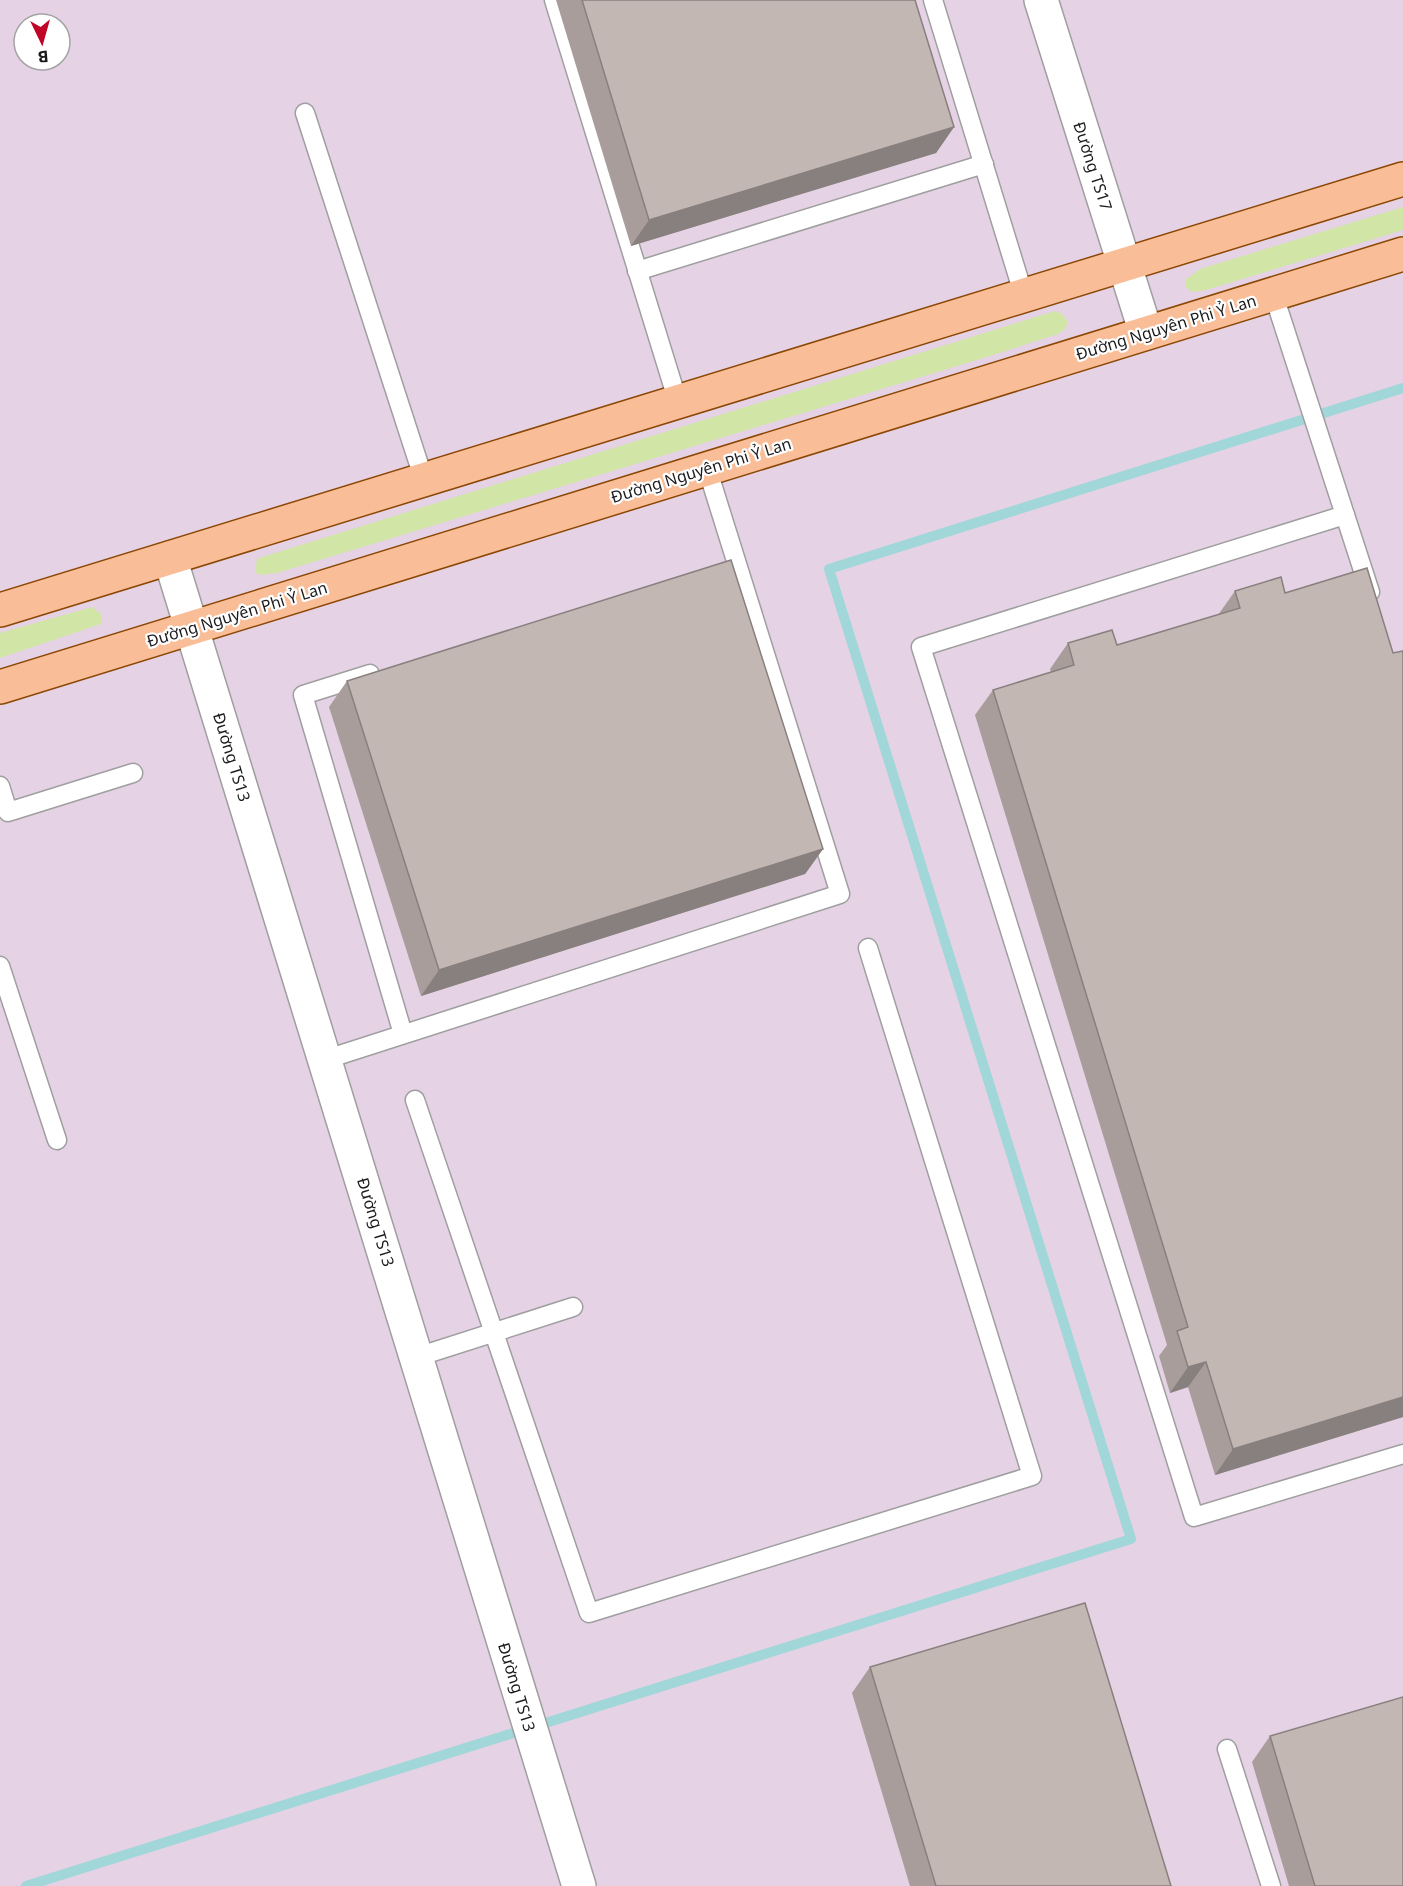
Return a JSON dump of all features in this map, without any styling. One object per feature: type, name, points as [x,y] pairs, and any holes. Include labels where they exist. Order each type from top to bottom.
[{"type":"main road","points":[[0,610],[1403,179]]},
{"type":"main road","name":"Đường Nguyên Phi Ỷ Lan","points":[[0,687],[1403,254]]},
{"type":"street","name":"Đường TS17","points":[[1041,0],[1146,333]]},
{"type":"street","name":"Đường TS13","points":[[170,558],[327,1059],[542,1772],[579,1886]]},
{"type":"lane","points":[[554,0],[678,402]]},
{"type":"lane","points":[[933,0],[1024,296]]},
{"type":"lane","points":[[306,113],[424,480]]},
{"type":"lane","points":[[638,271],[984,165]]},
{"type":"lane","points":[[1273,293],[1378,613]]},
{"type":"lane","points":[[327,1059],[840,894],[730,563],[706,468]]},
{"type":"lane","points":[[1345,515],[921,647],[1194,1517],[1403,1454]]},
{"type":"lane","points":[[382,670],[303,695],[403,1034]]},
{"type":"lane","points":[[0,786],[4,814],[133,773]]},
{"type":"lane","points":[[415,1100],[589,1613],[1032,1476],[868,948]]},
{"type":"lane","points":[[0,966],[57,1140]]},
{"type":"lane","points":[[417,1357],[573,1307]]},
{"type":"lane","points":[[1227,1749],[1271,1886]]},
{"type":"shaded area","points":[[0,0],[1403,0],[1403,1886],[0,1886]]},
{"type":"green space","points":[[1403,207],[1403,230],[1206,290],[1192,292],[1186,287],[1185,280],[1200,269]]},
{"type":"green space","points":[[1055,311],[1062,314],[1068,322],[1065,329],[1058,334],[277,573],[260,575],[255,572],[257,559],[262,557]]},
{"type":"green space","points":[[92,607],[101,614],[101,624],[0,658],[0,633]]},
{"type":"building","points":[[582,0],[915,0],[954,127],[649,220]]},
{"type":"building","points":[[731,560],[823,849],[439,970],[347,681]]},
{"type":"building","points":[[1367,568],[1393,653],[1403,651],[1403,1397],[1233,1449],[1206,1362],[1188,1367],[1177,1331],[1188,1327],[993,690],[1074,665],[1068,643],[1112,630],[1117,645],[1240,608],[1235,591],[1281,577],[1285,593]]},
{"type":"building","points":[[1085,1603],[1171,1886],[936,1886],[870,1667]]},
{"type":"building","points":[[1403,1697],[1403,1886],[1315,1886],[1270,1736]]},
{"type":"waterway","points":[[26,1886],[1131,1539],[829,569],[1403,388]]}]
